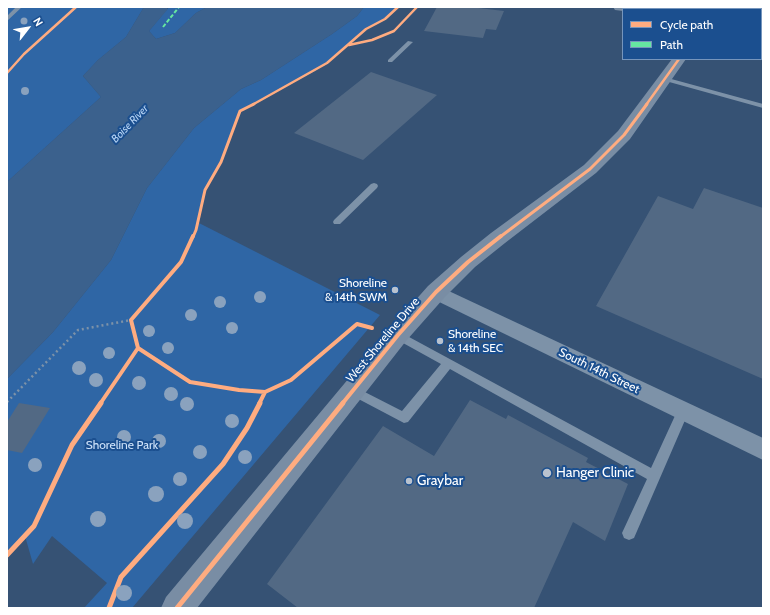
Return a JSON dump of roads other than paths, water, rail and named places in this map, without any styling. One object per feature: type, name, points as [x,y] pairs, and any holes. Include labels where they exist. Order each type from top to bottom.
[{"type":"street","name":"West Shoreline Drive","points":[[177,608],[398,335],[436,292],[468,262],[498,238],[590,169],[624,135],[678,60]]},
{"type":"street","name":"South 14th Street","points":[[436,292],[763,449]]},
{"type":"lane","points":[[7,19],[19,7]]},
{"type":"lane","points":[[390,61],[410,42]]},
{"type":"lane","points":[[664,79],[763,106]]},
{"type":"lane","points":[[337,222],[374,186]]},
{"type":"lane","points":[[398,335],[655,477]]},
{"type":"lane","points":[[353,391],[380,407],[404,418],[449,363]]},
{"type":"lane","points":[[629,533],[683,411]]},
{"type":"water","name":"Boise River","points":[[144,7],[167,7],[167,10],[149,31],[156,39],[175,33],[196,13],[207,7],[364,7],[357,16],[332,34],[261,80],[241,89],[194,128],[147,188],[111,260],[53,332],[7,379],[7,182],[101,97],[83,76],[98,60],[126,37]]},
{"type":"place","name":"Shoreline & 14th SWM","points":[[395,290]]},
{"type":"place","name":"Shoreline & 14th SEC","points":[[440,341]]},
{"type":"place","name":"Hanger Clinic","points":[[547,473]]},
{"type":"place","name":"Graybar","points":[[409,481]]},
{"type":"park label","name":"Shoreline Park","points":[[122,445]]}]
